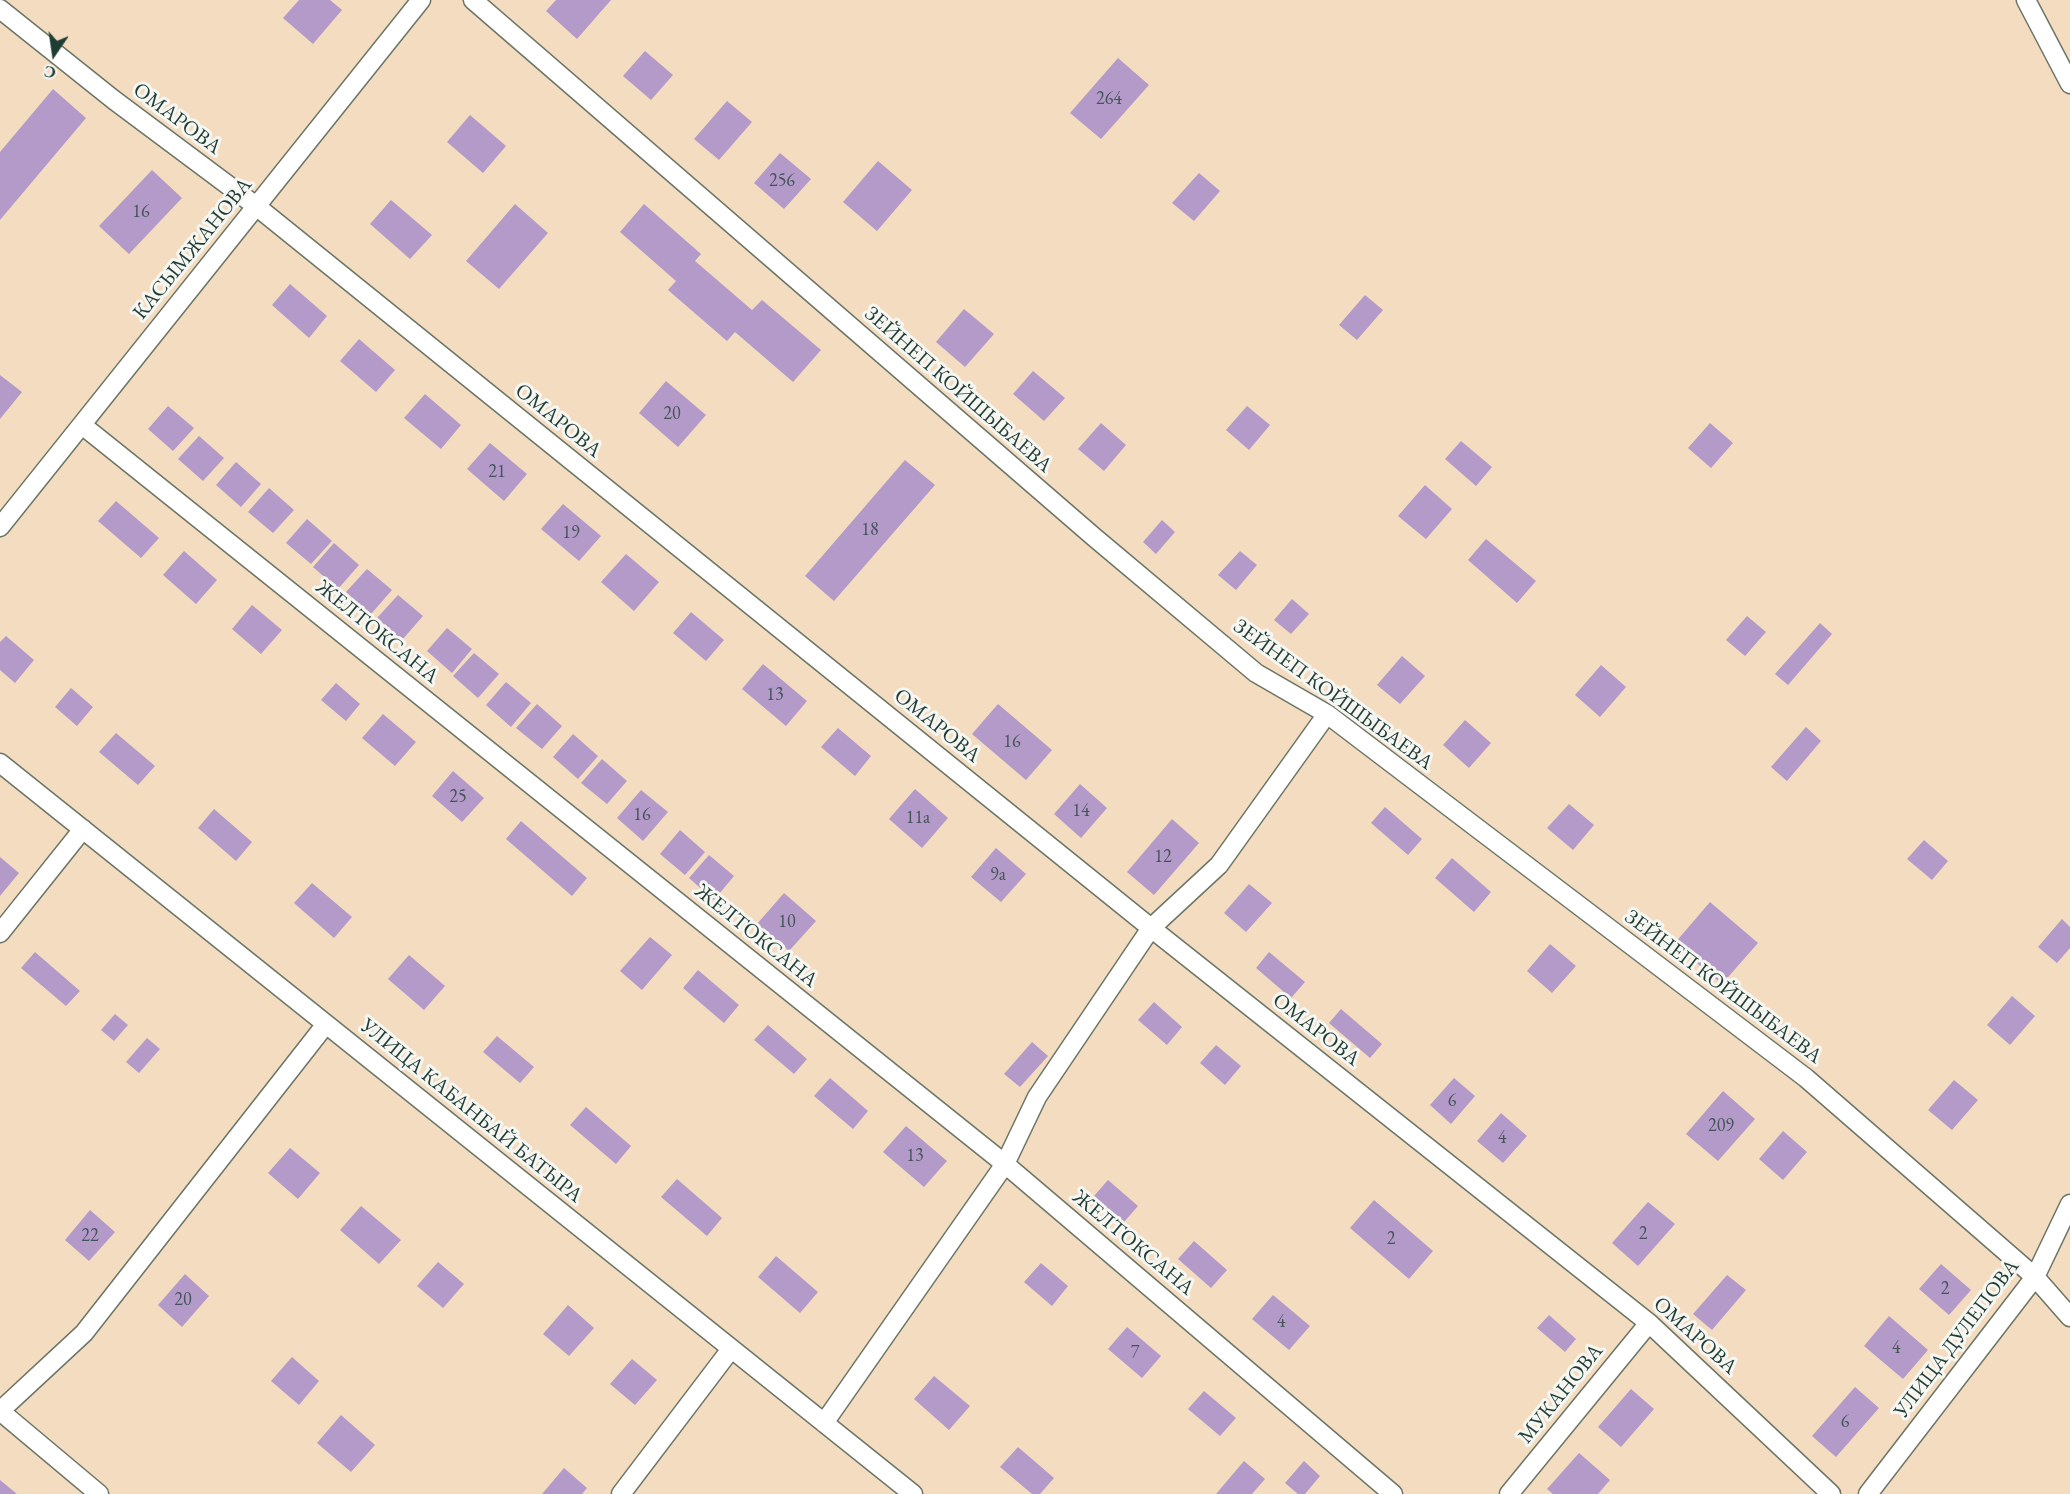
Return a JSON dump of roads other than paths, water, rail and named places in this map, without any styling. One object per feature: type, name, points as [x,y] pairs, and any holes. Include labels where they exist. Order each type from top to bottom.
[{"type":"street","name":"КАСЫМЖАНОВА","points":[[0,527],[421,0]]},
{"type":"street","name":"ЗЕЙНЕП КОЙШЫБАЕВА","points":[[472,0],[1094,537],[1256,673],[1327,714],[1806,1078],[2035,1277],[2070,1317]]},
{"type":"street","points":[[2026,0],[2070,84]]},
{"type":"street","name":"ОМАРОВА","points":[[0,9],[114,100],[256,206],[1151,928],[1649,1323],[1831,1494]]},
{"type":"street","name":"ЖЕЛТОКСАНА","points":[[82,425],[1005,1164],[1392,1494]]},
{"type":"street","points":[[824,1423],[1005,1164],[1037,1097],[1151,928],[1219,865],[1327,714]]},
{"type":"street","name":"УЛИЦА КАБАНБАЙ БАТЫРА","points":[[0,762],[914,1494]]},
{"type":"street","points":[[0,933],[83,829]]},
{"type":"street","points":[[99,1494],[0,1411],[84,1333],[326,1024]]},
{"type":"street","name":"УЛИЦА ДУЛЕПОВА","points":[[1868,1494],[2035,1277],[2070,1204]]},
{"type":"street","name":"МУКАНОВА","points":[[1509,1494],[1649,1323]]},
{"type":"street","points":[[621,1494],[731,1349]]}]
